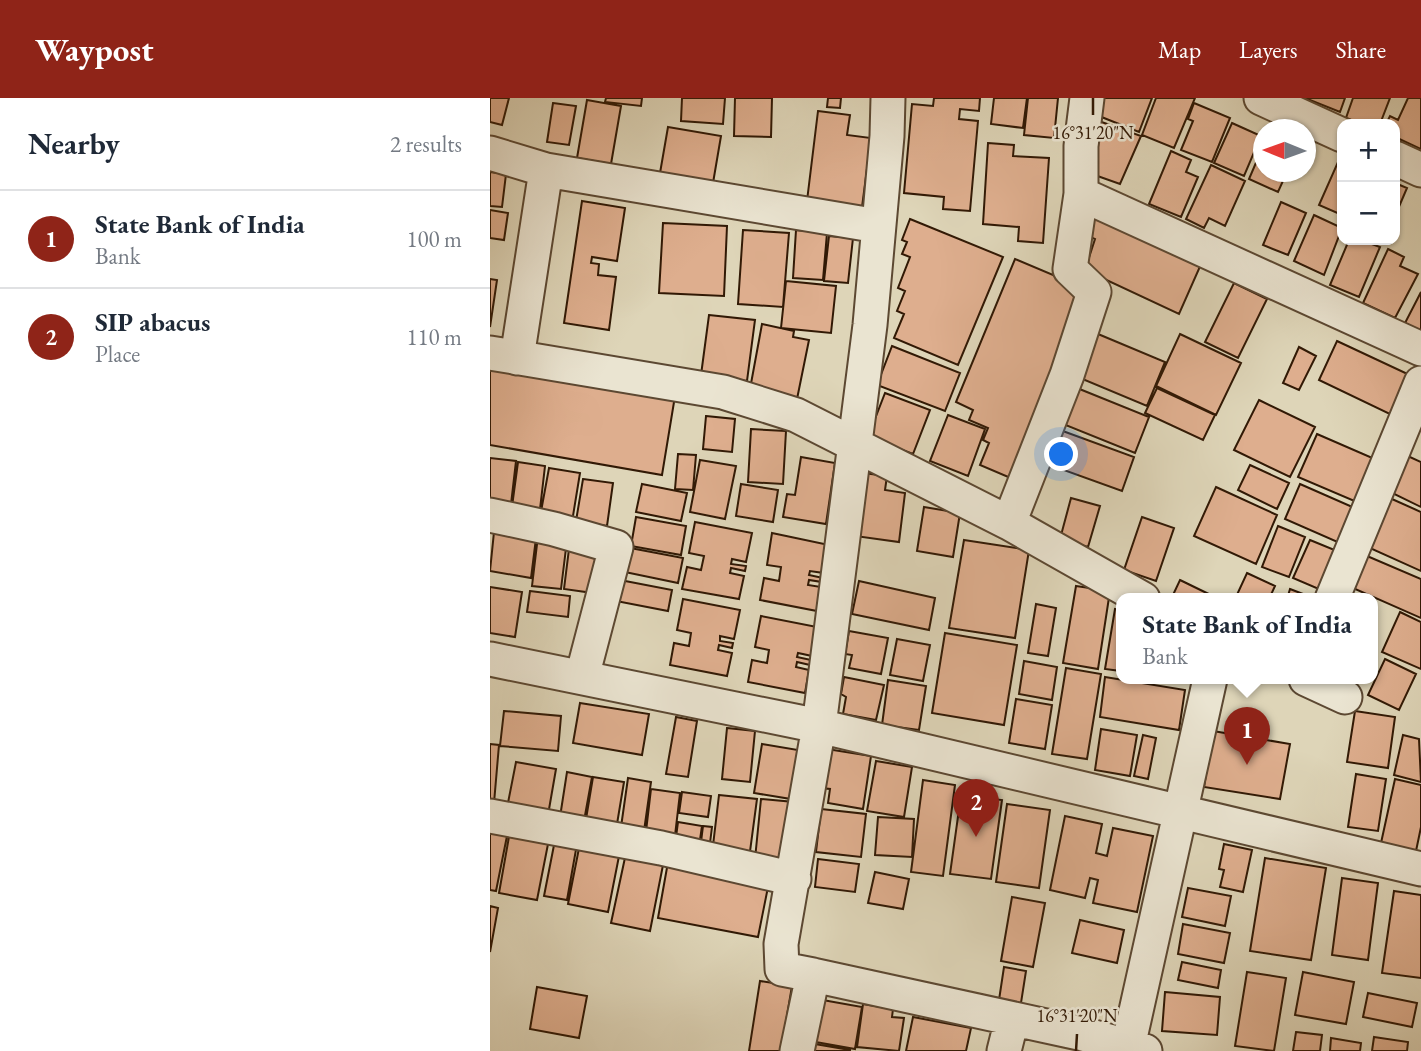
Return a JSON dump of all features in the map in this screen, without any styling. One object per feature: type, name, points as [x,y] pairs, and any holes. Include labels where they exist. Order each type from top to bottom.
[{"type":"street","points":[[888,98],[870,325],[819,726],[781,944],[782,969],[1083,1034],[1136,1050],[1178,813],[1209,684]]},
{"type":"street","points":[[1009,523],[1067,375],[1094,292],[1070,269],[1081,194],[1081,146],[1087,98]]},
{"type":"street","points":[[1261,98],[1337,133]]},
{"type":"street","points":[[490,153],[546,170],[878,226]]},
{"type":"street","points":[[1400,160],[1421,170]]},
{"type":"street","points":[[546,170],[504,356],[723,392],[796,415],[1009,523],[1132,593]]},
{"type":"street","points":[[1081,194],[1421,349]]},
{"type":"street","points":[[1334,593],[1421,383]]},
{"type":"street","points":[[490,515],[554,529],[616,547],[582,677]]},
{"type":"street","points":[[490,659],[819,726],[1421,869]]},
{"type":"street","points":[[1317,684],[1345,696]]},
{"type":"street","points":[[490,816],[661,848],[794,879]]},
{"type":"street","points":[[797,1051],[813,975]]},
{"type":"street","points":[[1004,1051],[1013,1019]]},
{"type":"building","points":[[490,98],[509,98],[502,125],[490,122]]},
{"type":"building","points":[[606,98],[642,98],[641,106],[605,102]]},
{"type":"building","points":[[682,98],[725,98],[723,124],[681,121]]},
{"type":"building","points":[[735,98],[772,98],[771,137],[734,136]]},
{"type":"building","points":[[828,98],[841,98],[840,108],[827,107]]},
{"type":"building","points":[[934,98],[980,98],[979,111],[960,109],[959,119],[978,121],[970,211],[943,209],[944,197],[904,193],[912,104],[933,106]]},
{"type":"building","points":[[994,98],[1027,98],[1023,128],[991,124]]},
{"type":"building","points":[[1028,98],[1058,98],[1054,138],[1024,135]]},
{"type":"building","points":[[1096,98],[1152,98],[1139,132],[1094,114]]},
{"type":"building","points":[[1156,98],[1195,98],[1174,148],[1142,135]]},
{"type":"building","points":[[1305,98],[1345,98],[1340,112]]},
{"type":"building","points":[[1353,98],[1390,98],[1382,119],[1346,118]]},
{"type":"building","points":[[1408,98],[1421,98],[1421,149],[1400,139],[1398,119]]},
{"type":"building","points":[[587,100],[621,106],[611,164],[577,158]]},
{"type":"building","points":[[553,103],[576,106],[569,145],[547,142]]},
{"type":"building","points":[[1194,103],[1230,118],[1212,162],[1181,150],[1193,121],[1188,119]]},
{"type":"building","points":[[818,111],[850,115],[847,135],[871,138],[861,215],[806,209]]},
{"type":"building","points":[[1096,120],[1141,136],[1120,184],[1089,173]]},
{"type":"building","points":[[1232,123],[1253,132],[1253,155],[1244,176],[1214,163]]},
{"type":"building","points":[[668,127],[721,136],[713,183],[660,173]]},
{"type":"building","points":[[988,143],[1014,145],[1013,156],[1049,158],[1043,243],[1018,241],[1019,227],[983,224]]},
{"type":"building","points":[[1171,151],[1191,160],[1186,172],[1198,177],[1181,217],[1149,204]]},
{"type":"building","points":[[1337,164],[1337,213],[1319,205]]},
{"type":"building","points":[[1211,165],[1245,181],[1225,226],[1209,218],[1204,228],[1186,219]]},
{"type":"building","points":[[490,172],[506,174],[502,207],[490,206]]},
{"type":"building","points":[[1256,182],[1282,182],[1278,192]]},
{"type":"building","points":[[1400,185],[1407,188],[1400,204]]},
{"type":"building","points":[[582,201],[625,208],[617,261],[592,257],[591,263],[599,264],[598,275],[616,277],[609,330],[564,323]]},
{"type":"building","points":[[1281,202],[1306,213],[1288,255],[1263,245]]},
{"type":"building","points":[[490,210],[508,213],[504,240],[490,238]]},
{"type":"building","points":[[1093,212],[1202,262],[1179,314],[1085,270],[1095,239],[1088,236]]},
{"type":"building","points":[[1314,215],[1337,226],[1337,241],[1324,275],[1294,261]]},
{"type":"building","points":[[910,219],[1003,257],[958,365],[894,338],[904,314],[897,311],[905,291],[898,288],[910,257],[902,254],[907,242],[902,240]]},
{"type":"building","points":[[663,223],[727,226],[724,296],[659,293]]},
{"type":"building","points":[[743,230],[789,233],[783,307],[738,304]]},
{"type":"building","points":[[796,230],[827,233],[823,280],[793,278]]},
{"type":"building","points":[[829,236],[853,238],[848,283],[824,281]]},
{"type":"building","points":[[1347,245],[1380,247],[1359,297],[1330,285]]},
{"type":"building","points":[[1388,249],[1404,257],[1400,266],[1418,274],[1395,318],[1363,303]]},
{"type":"building","points":[[1015,259],[1084,288],[1020,482],[980,465],[989,443],[983,440],[988,428],[969,420],[973,410],[956,402]]},
{"type":"building","points":[[490,279],[497,280],[490,327]]},
{"type":"building","points":[[786,281],[836,286],[831,333],[781,328]]},
{"type":"building","points":[[1234,283],[1267,299],[1238,358],[1205,342]]},
{"type":"building","points":[[1421,292],[1421,331],[1405,323]]},
{"type":"building","points":[[709,315],[755,320],[747,381],[701,375]]},
{"type":"building","points":[[762,324],[794,331],[793,337],[809,340],[797,399],[750,389]]},
{"type":"building","points":[[1098,334],[1165,362],[1147,406],[1080,378]]},
{"type":"building","points":[[1180,334],[1241,363],[1216,415],[1156,386]]},
{"type":"building","points":[[1337,341],[1414,377],[1396,417],[1319,380]]},
{"type":"building","points":[[892,346],[960,373],[945,411],[877,385]]},
{"type":"building","points":[[1299,347],[1316,356],[1299,390],[1283,383]]},
{"type":"building","points":[[490,364],[675,396],[662,475],[490,445]]},
{"type":"building","points":[[1077,388],[1149,417],[1135,453],[1063,424]]},
{"type":"building","points":[[1157,388],[1215,415],[1203,440],[1145,413]]},
{"type":"building","points":[[885,393],[930,410],[913,454],[868,437]]},
{"type":"building","points":[[1259,400],[1315,427],[1290,477],[1234,450]]},
{"type":"building","points":[[948,415],[985,429],[968,476],[930,461]]},
{"type":"building","points":[[706,416],[735,419],[732,452],[703,449]]},
{"type":"building","points":[[751,429],[786,431],[783,484],[748,482]]},
{"type":"building","points":[[1060,430],[1134,457],[1122,491],[1047,464]]},
{"type":"building","points":[[1317,434],[1377,460],[1359,503],[1298,477]]},
{"type":"building","points":[[1399,452],[1421,462],[1421,507],[1382,488]]},
{"type":"building","points":[[678,454],[696,455],[693,490],[675,489]]},
{"type":"building","points":[[801,457],[835,463],[826,524],[783,517],[787,494],[795,495]]},
{"type":"building","points":[[490,458],[516,461],[510,513],[490,510]]},
{"type":"building","points":[[700,460],[736,466],[725,519],[690,512]]},
{"type":"building","points":[[518,462],[545,466],[539,518],[511,514]]},
{"type":"building","points":[[1250,465],[1289,483],[1277,509],[1238,490]]},
{"type":"building","points":[[549,468],[580,473],[572,522],[540,517]]},
{"type":"building","points":[[863,473],[887,476],[885,490],[905,493],[899,542],[855,536]]},
{"type":"building","points":[[583,479],[613,483],[607,526],[576,521]]},
{"type":"building","points":[[642,484],[687,493],[681,521],[636,512]]},
{"type":"building","points":[[741,484],[778,490],[773,522],[736,516]]},
{"type":"building","points":[[1300,484],[1357,509],[1342,544],[1285,519]]},
{"type":"building","points":[[1216,487],[1277,515],[1256,564],[1194,536]]},
{"type":"building","points":[[1383,495],[1421,512],[1421,571],[1361,544]]},
{"type":"building","points":[[1071,498],[1100,506],[1088,547],[1060,539]]},
{"type":"building","points":[[924,507],[960,513],[953,557],[917,551]]},
{"type":"building","points":[[636,517],[686,526],[681,555],[631,546]]},
{"type":"building","points":[[1142,517],[1174,528],[1156,581],[1124,570]]},
{"type":"building","points":[[695,522],[752,533],[746,562],[732,559],[731,564],[746,566],[745,571],[731,568],[730,573],[744,576],[739,599],[682,589],[687,567],[701,570],[704,556],[689,553]]},
{"type":"building","points":[[1278,526],[1305,537],[1289,577],[1262,567]]},
{"type":"building","points":[[494,532],[536,538],[531,578],[490,571]]},
{"type":"building","points":[[772,533],[829,545],[824,573],[810,571],[809,575],[823,578],[822,582],[809,580],[808,585],[821,587],[817,611],[760,600],[764,578],[779,581],[781,567],[767,565]]},
{"type":"building","points":[[538,536],[567,540],[561,589],[532,586]]},
{"type":"building","points":[[964,540],[1029,550],[1015,638],[949,628]]},
{"type":"building","points":[[1310,540],[1337,551],[1321,590],[1293,578]]},
{"type":"building","points":[[570,541],[599,545],[593,593],[564,589]]},
{"type":"building","points":[[625,547],[683,558],[678,583],[620,571]]},
{"type":"building","points":[[1360,553],[1421,579],[1421,618],[1378,599],[1378,593],[1364,593],[1346,585]]},
{"type":"building","points":[[1247,573],[1275,586],[1272,593],[1238,593]]},
{"type":"building","points":[[620,580],[672,590],[668,611],[616,601]]},
{"type":"building","points":[[1180,580],[1207,593],[1174,593]]},
{"type":"building","points":[[859,581],[935,598],[929,630],[852,614]]},
{"type":"building","points":[[1076,586],[1110,591],[1098,669],[1063,663]]},
{"type":"building","points":[[490,587],[522,592],[515,637],[490,633]]},
{"type":"building","points":[[530,591],[570,596],[568,617],[527,612]]},
{"type":"building","points":[[683,599],[740,610],[734,639],[720,636],[720,641],[733,643],[732,648],[719,645],[718,650],[732,653],[727,676],[670,665],[674,643],[689,646],[691,633],[677,630]]},
{"type":"building","points":[[1036,604],[1056,608],[1048,656],[1028,653]]},
{"type":"building","points":[[1115,609],[1116,609],[1116,670],[1105,669]]},
{"type":"building","points":[[1400,612],[1421,622],[1421,669],[1382,652]]},
{"type":"building","points":[[761,616],[817,627],[812,656],[798,653],[797,657],[811,660],[810,665],[797,662],[796,667],[809,670],[805,693],[748,682],[752,660],[767,663],[769,650],[755,647]]},
{"type":"building","points":[[849,631],[888,638],[881,674],[849,668],[852,655],[845,654]]},
{"type":"building","points":[[945,633],[1017,645],[1004,725],[932,713]]},
{"type":"building","points":[[897,639],[930,645],[923,681],[890,675]]},
{"type":"building","points":[[1385,659],[1416,674],[1399,710],[1368,695],[1373,684],[1378,684],[1378,674]]},
{"type":"building","points":[[1024,661],[1057,667],[1052,700],[1019,694]]},
{"type":"building","points":[[1066,668],[1101,674],[1087,759],[1052,754]]},
{"type":"building","points":[[844,677],[884,685],[876,720],[843,714],[846,697],[841,694]]},
{"type":"building","points":[[1105,677],[1116,679],[1116,684],[1148,684],[1185,690],[1179,730],[1100,717]]},
{"type":"building","points":[[888,680],[926,686],[919,730],[882,725]]},
{"type":"building","points":[[1016,699],[1052,705],[1045,749],[1009,743]]},
{"type":"building","points":[[580,703],[649,714],[642,755],[573,743]]},
{"type":"building","points":[[504,711],[561,716],[558,751],[500,746]]},
{"type":"building","points":[[1355,711],[1395,717],[1388,768],[1347,762]]},
{"type":"building","points":[[676,717],[697,721],[688,777],[666,774]]},
{"type":"building","points":[[727,728],[755,731],[750,782],[722,779]]},
{"type":"building","points":[[1101,729],[1137,735],[1130,776],[1095,770]]},
{"type":"building","points":[[1213,731],[1290,744],[1280,799],[1204,787]]},
{"type":"building","points":[[1143,735],[1156,738],[1148,779],[1134,776]]},
{"type":"building","points":[[1403,735],[1419,739],[1421,782],[1394,775]]},
{"type":"building","points":[[490,744],[499,745],[494,803],[490,802]]},
{"type":"building","points":[[762,744],[798,750],[791,799],[754,793]]},
{"type":"building","points":[[827,749],[871,756],[863,809],[828,803],[830,789],[821,788]]},
{"type":"building","points":[[876,761],[912,767],[904,817],[867,811]]},
{"type":"building","points":[[516,762],[556,769],[548,815],[507,808]]},
{"type":"building","points":[[567,772],[592,777],[584,821],[560,817]]},
{"type":"building","points":[[1356,774],[1386,779],[1378,831],[1348,827]]},
{"type":"building","points":[[593,777],[624,782],[616,830],[585,825]]},
{"type":"building","points":[[628,778],[651,782],[643,838],[620,834]]},
{"type":"building","points":[[1395,779],[1421,785],[1421,827],[1416,851],[1381,843]]},
{"type":"building","points":[[923,780],[955,785],[943,876],[911,872]]},
{"type":"building","points":[[651,789],[680,793],[674,844],[645,840]]},
{"type":"building","points":[[682,792],[711,796],[708,817],[679,813]]},
{"type":"building","points":[[719,795],[757,799],[749,859],[712,854]]},
{"type":"building","points":[[961,795],[1002,800],[991,879],[950,874]]},
{"type":"building","points":[[761,799],[794,802],[788,862],[755,859]]},
{"type":"building","points":[[1007,804],[1050,810],[1039,888],[996,882]]},
{"type":"building","points":[[821,809],[866,814],[861,857],[816,852]]},
{"type":"building","points":[[1065,816],[1102,824],[1096,853],[1107,856],[1113,828],[1153,836],[1137,912],[1093,903],[1098,880],[1090,878],[1085,898],[1050,890]]},
{"type":"building","points":[[878,817],[914,819],[912,857],[875,855]]},
{"type":"building","points":[[678,822],[702,826],[699,847],[675,844]]},
{"type":"building","points":[[703,826],[712,827],[709,851],[700,850]]},
{"type":"building","points":[[490,828],[508,831],[496,891],[490,890]]},
{"type":"building","points":[[510,831],[549,839],[537,900],[499,893]]},
{"type":"building","points":[[555,840],[577,844],[567,900],[544,896]]},
{"type":"building","points":[[580,843],[620,851],[608,912],[568,904]]},
{"type":"building","points":[[1224,844],[1252,850],[1243,892],[1220,887],[1224,870],[1219,869]]},
{"type":"building","points":[[626,853],[664,860],[650,931],[611,923]]},
{"type":"building","points":[[1265,858],[1326,868],[1311,960],[1250,951]]},
{"type":"building","points":[[818,859],[859,864],[855,892],[815,887]]},
{"type":"building","points":[[668,862],[769,882],[758,937],[658,918]]},
{"type":"building","points":[[875,872],[909,879],[903,909],[868,903]]},
{"type":"building","points":[[1342,878],[1378,883],[1368,960],[1332,955]]},
{"type":"building","points":[[1188,888],[1231,896],[1225,926],[1182,917]]},
{"type":"building","points":[[1394,891],[1421,895],[1421,978],[1382,973]]},
{"type":"building","points":[[1012,897],[1045,903],[1033,967],[1001,961]]},
{"type":"building","points":[[490,906],[498,908],[490,952]]},
{"type":"building","points":[[1080,920],[1124,930],[1117,963],[1072,953]]},
{"type":"building","points":[[1183,924],[1230,933],[1224,963],[1178,954]]},
{"type":"building","points":[[1182,962],[1221,970],[1218,988],[1178,980]]},
{"type":"building","points":[[1004,967],[1026,971],[1021,1003],[999,1000]]},
{"type":"building","points":[[1247,972],[1286,978],[1274,1051],[1235,1046]]},
{"type":"building","points":[[1303,972],[1354,982],[1346,1024],[1295,1015]]},
{"type":"building","points":[[760,981],[792,986],[781,1051],[749,1051]]},
{"type":"building","points":[[537,987],[587,996],[579,1038],[530,1029]]},
{"type":"building","points":[[1165,992],[1220,997],[1217,1035],[1162,1031]]},
{"type":"building","points":[[1368,993],[1417,1003],[1412,1027],[1363,1017]]},
{"type":"building","points":[[817,999],[862,1007],[855,1049],[810,1041]]},
{"type":"building","points":[[863,1004],[893,1009],[892,1017],[904,1018],[899,1051],[857,1047]]},
{"type":"building","points":[[913,1017],[971,1028],[966,1051],[906,1051]]},
{"type":"building","points":[[1296,1032],[1322,1035],[1320,1051],[1293,1051]]},
{"type":"building","points":[[1374,1037],[1408,1042],[1407,1051],[1372,1051]]},
{"type":"building","points":[[1331,1038],[1361,1043],[1360,1051],[1330,1051]]},
{"type":"building","points":[[809,1043],[850,1050],[850,1051],[808,1051]]},
{"type":"place","name":"State Bank of India","points":[[1247,765]]},
{"type":"place","name":"SIP abacus","points":[[976,837]]}]
